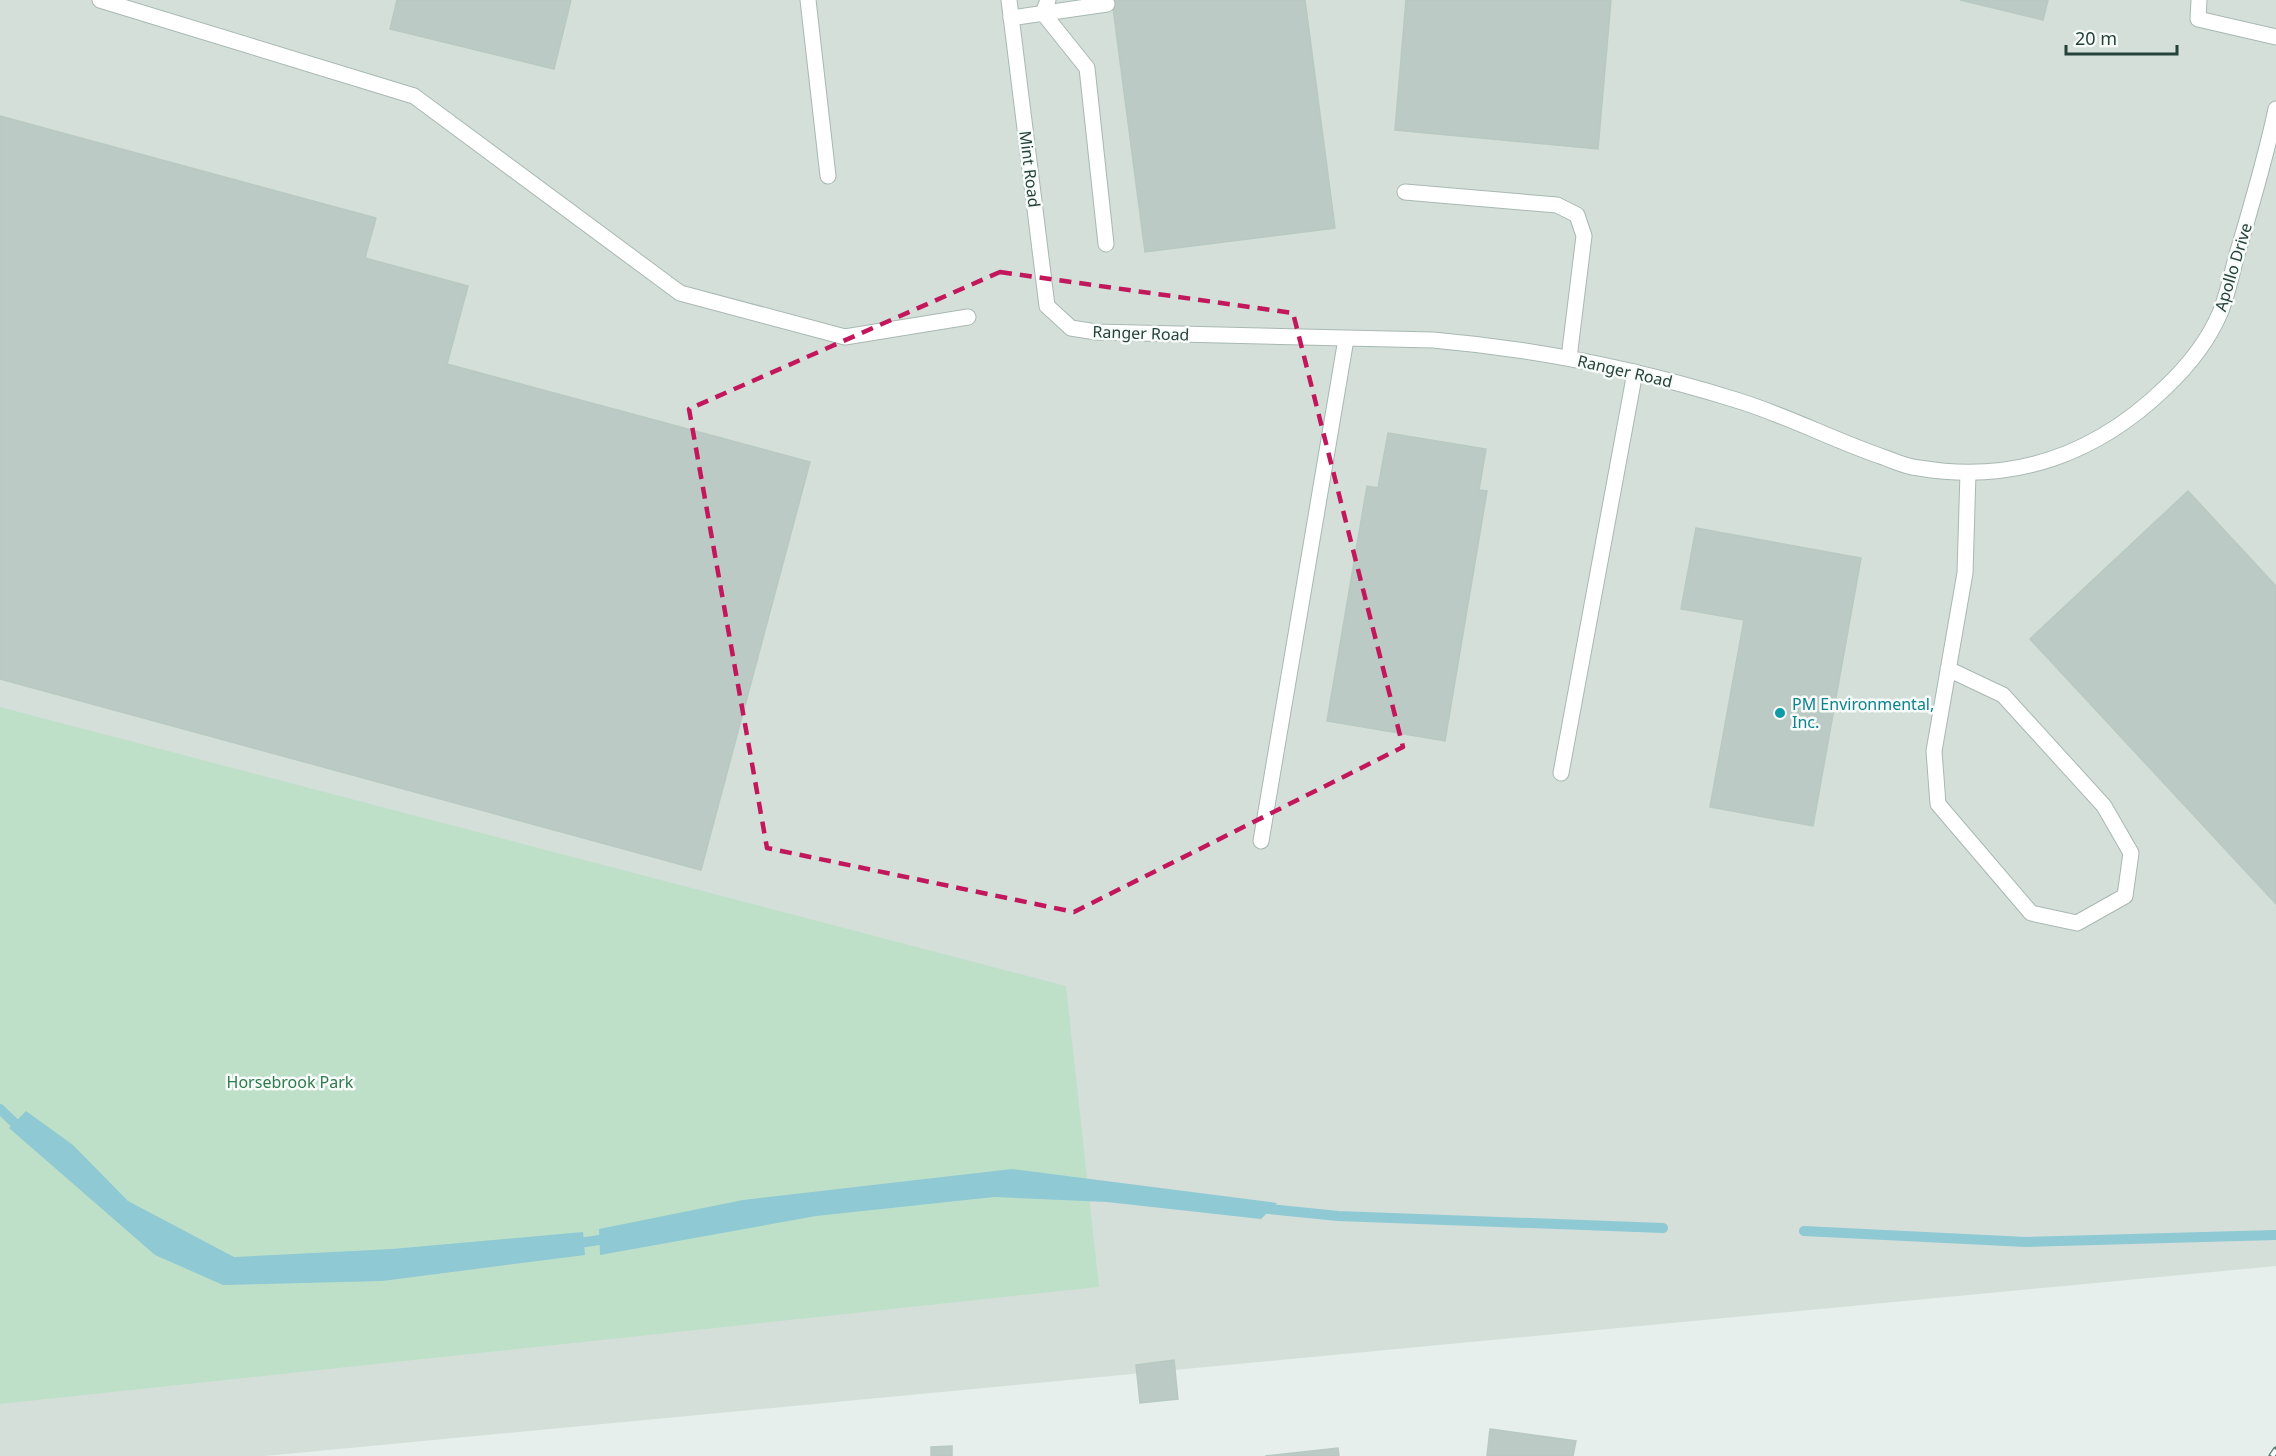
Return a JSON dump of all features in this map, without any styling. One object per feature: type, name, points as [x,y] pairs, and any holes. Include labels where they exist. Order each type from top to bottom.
[{"type":"lane","points":[[100,0],[414,96],[680,293],[845,337],[968,317]]},
{"type":"lane","points":[[808,0],[828,176]]},
{"type":"lane","name":"Mint Road","points":[[1009,0],[1047,306],[1071,328]]},
{"type":"lane","points":[[2199,0],[2198,19],[2276,37]]},
{"type":"lane","points":[[1011,18],[1046,7],[1107,4]]},
{"type":"lane","points":[[1046,7],[1087,68],[1106,244]]},
{"type":"lane","name":"Apollo Drive","points":[[2148,404],[2179,375],[2202,345],[2220,313],[2267,153],[2276,109]]},
{"type":"lane","points":[[1406,192],[1557,205],[1577,215],[1584,236],[1569,358]]},
{"type":"lane","name":"Ranger Road","points":[[1071,328],[1096,333],[1433,340],[1487,345],[1569,358],[1635,372],[1738,400],[1857,448],[1916,468],[1968,473],[2023,466],[2064,455],[2120,427],[2148,404]]},
{"type":"lane","points":[[1261,841],[1346,339]]},
{"type":"lane","points":[[1561,773],[1635,372]]},
{"type":"lane","points":[[1948,669],[2003,695],[2104,806],[2131,853],[2125,896],[2077,923],[2031,913],[1938,804],[1934,751],[1948,669],[1965,573],[1968,473]]},
{"type":"highlighted area","points":[[1000,272],[1293,313],[1403,747],[1074,912],[767,848],[689,409]]},
{"type":"shaded area","points":[[0,0],[2276,0],[2276,1266],[265,1456],[0,1456]]},
{"type":"green space","name":"Horsebrook Park","points":[[0,707],[1066,986],[1099,1287],[0,1404]]},
{"type":"water","points":[[26,1111],[73,1145],[128,1201],[234,1257],[392,1249],[583,1232],[585,1255],[382,1281],[223,1285],[155,1255],[9,1128]]},
{"type":"water","points":[[1012,1169],[1277,1203],[1261,1219],[1107,1202],[994,1197],[816,1216],[600,1255],[599,1229],[743,1200]]},
{"type":"building","points":[[397,0],[571,0],[554,69],[390,29]]},
{"type":"building","points":[[1112,0],[1305,0],[1335,228],[1145,252]]},
{"type":"building","points":[[1406,0],[1611,0],[1598,149],[1395,130]]},
{"type":"building","points":[[1960,0],[2048,0],[2043,20]]},
{"type":"building","points":[[0,116],[376,218],[365,258],[468,286],[447,364],[810,462],[701,870],[0,679]]},
{"type":"building","points":[[1388,433],[1486,449],[1479,490],[1487,491],[1445,741],[1327,721],[1367,486],[1378,488]]},
{"type":"building","points":[[2188,491],[2276,586],[2276,904],[2030,639]]},
{"type":"building","name":"PM Environmental, Inc.","points":[[1696,528],[1861,558],[1813,826],[1710,807],[1744,620],[1681,609]]},
{"type":"building","points":[[1174,1360],[1178,1399],[1140,1403],[1136,1365]]},
{"type":"building","points":[[1490,1429],[1576,1441],[1573,1456],[1487,1456]]},
{"type":"building","points":[[952,1446],[952,1456],[931,1456],[931,1447]]},
{"type":"building","points":[[1338,1448],[1339,1456],[1265,1456]]},
{"type":"waterway","points":[[0,1109],[23,1131]]},
{"type":"waterway","points":[[1259,1208],[1338,1216],[1663,1228]]},
{"type":"waterway","points":[[1804,1231],[2026,1242],[2276,1235]]},
{"type":"waterway","points":[[572,1244],[613,1238]]},
{"type":"railway","points":[[2272,1456],[2276,1450]]},
{"type":"place","name":"PM Environmental, Inc.","points":[[1780,713]]}]
